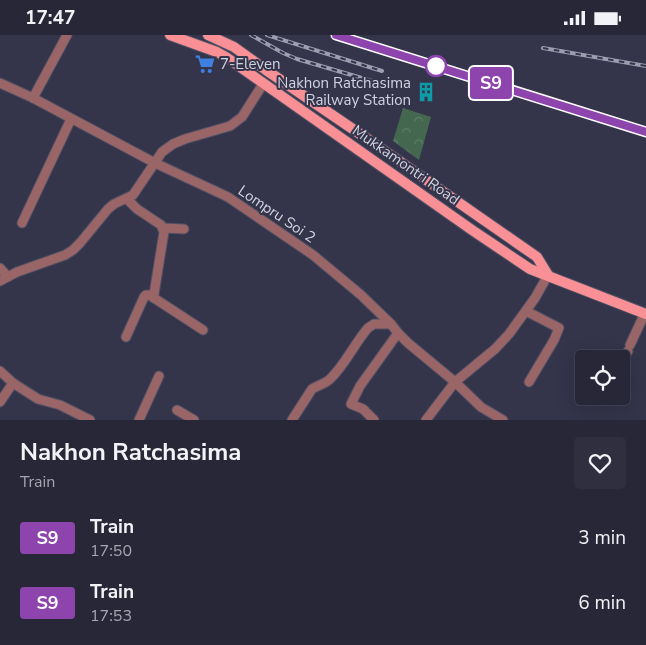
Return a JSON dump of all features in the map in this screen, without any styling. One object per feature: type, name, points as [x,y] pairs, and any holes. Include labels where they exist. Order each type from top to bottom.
[{"type":"main road","name":"Mukkamontri Road","points":[[170,35],[226,57],[530,269],[645,313]]},
{"type":"main road","name":"Mukkamontri Road","points":[[208,35],[234,47],[538,257],[548,275]]},
{"type":"main road","points":[[263,84],[266,70]]},
{"type":"street","points":[[33,98],[67,35]]},
{"type":"street","name":"Lompru Soi 2","points":[[0,83],[33,98],[155,163],[228,197],[267,223],[313,255],[362,295],[398,333],[482,407],[503,420]]},
{"type":"street","points":[[0,268],[4,279],[17,272],[65,255],[73,250],[108,209],[133,195],[162,152],[173,144],[185,139],[230,126],[242,117],[263,84]]},
{"type":"street","points":[[22,223],[71,119]]},
{"type":"street","points":[[127,199],[137,209],[163,228],[164,232],[154,298]]},
{"type":"street","points":[[163,228],[184,229]]},
{"type":"street","points":[[426,420],[454,382],[495,349],[509,334],[535,298],[548,275]]},
{"type":"street","points":[[126,337],[146,295],[154,298],[203,329]]},
{"type":"street","points":[[526,311],[559,327],[554,340],[529,382]]},
{"type":"street","points":[[628,350],[645,313]]},
{"type":"street","points":[[292,420],[312,389],[330,379],[368,328],[374,324],[391,324]]},
{"type":"street","points":[[374,420],[363,409],[351,404],[360,386],[398,333]]},
{"type":"street","points":[[0,371],[13,383],[38,399],[60,405],[90,420]]},
{"type":"street","points":[[139,420],[159,376]]},
{"type":"street","points":[[0,402],[13,383]]},
{"type":"street","points":[[177,410],[194,420]]},
{"type":"green space","points":[[403,108],[431,117],[419,160],[393,141]]},
{"type":"railway","points":[[251,35],[297,59],[372,81]]},
{"type":"railway","points":[[267,35],[382,71]]},
{"type":"railway","points":[[336,35],[646,132]]},
{"type":"railway","points":[[543,48],[646,66]]},
{"type":"train","name":"S9","points":[[336,35],[646,132]]},
{"type":"place","name":"7-Eleven","points":[[205,64]]},
{"type":"place","name":"Nakhon Ratchasima Railway Station","points":[[426,92]]}]
